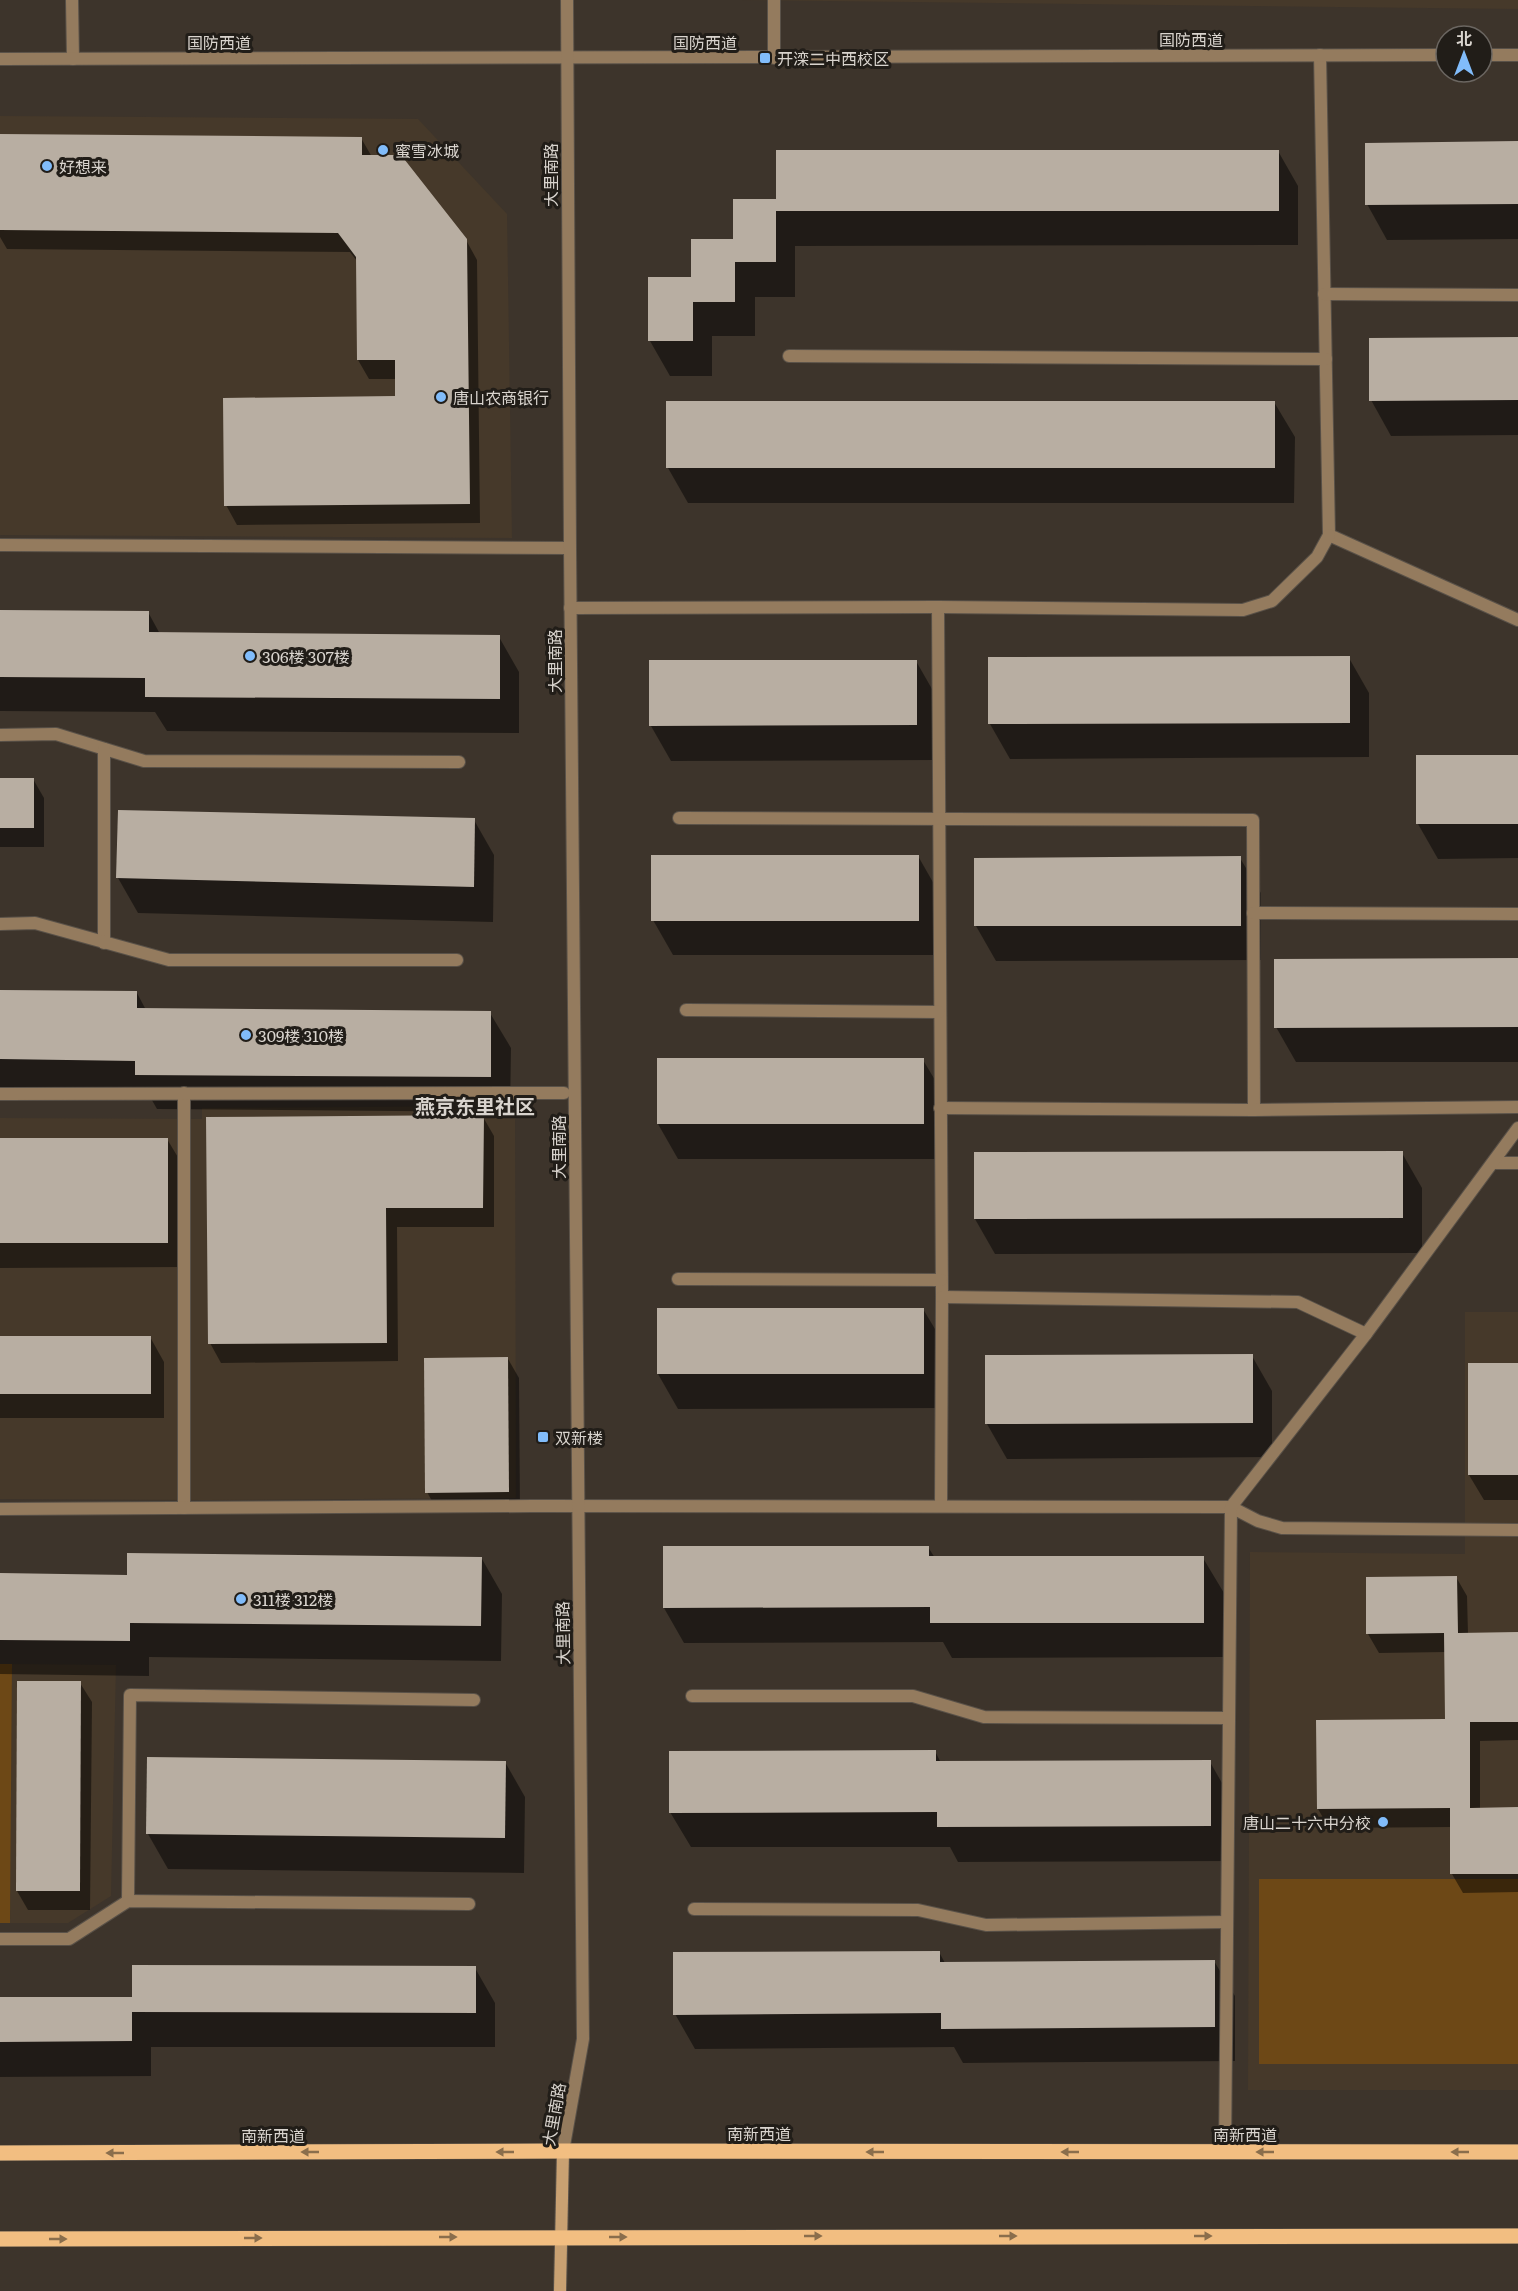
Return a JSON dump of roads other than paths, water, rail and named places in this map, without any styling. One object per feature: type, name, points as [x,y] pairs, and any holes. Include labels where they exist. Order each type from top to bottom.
[{"type":"main road","name":"大里南路","points":[[560,2291],[563,2151]]},
{"type":"main road","name":"南新西道","points":[[0,2153],[1518,2152]]},
{"type":"main road","points":[[0,2239],[1518,2236]]},
{"type":"street","points":[[72,0],[73,58]]},
{"type":"street","name":"大里南路","points":[[563,2151],[583,2039],[577,1506],[567,0]]},
{"type":"street","points":[[774,0],[774,58]]},
{"type":"street","points":[[570,608],[938,607],[1243,610],[1272,601],[1317,557],[1329,535],[1320,55]]},
{"type":"street","name":"国防西道","points":[[0,58],[1434,55]]},
{"type":"street","points":[[1494,55],[1518,55]]},
{"type":"street","points":[[1324,294],[1518,295]]},
{"type":"street","points":[[789,356],[1326,359]]},
{"type":"street","points":[[1329,535],[1518,620]]},
{"type":"street","points":[[0,545],[570,548]]},
{"type":"street","points":[[938,607],[942,1298],[940,1506]]},
{"type":"street","points":[[0,735],[56,734],[144,761],[459,762]]},
{"type":"street","points":[[104,749],[104,943]]},
{"type":"street","points":[[679,818],[1253,820],[1254,1110]]},
{"type":"street","points":[[1252,913],[1518,914]]},
{"type":"street","points":[[0,924],[35,923],[169,960],[457,960]]},
{"type":"street","points":[[686,1010],[939,1012]]},
{"type":"street","points":[[184,1093],[184,1508]]},
{"type":"street","points":[[0,1094],[564,1093]]},
{"type":"street","points":[[940,1108],[1254,1110],[1518,1107]]},
{"type":"street","points":[[1225,2152],[1231,1507],[1366,1334],[1518,1128]]},
{"type":"street","points":[[1493,1162],[1518,1163]]},
{"type":"street","points":[[678,1279],[941,1280]]},
{"type":"street","points":[[942,1298],[1298,1302],[1366,1334]]},
{"type":"street","points":[[0,1509],[577,1506],[1231,1507],[1258,1521],[1282,1528],[1518,1530]]},
{"type":"street","points":[[128,1901],[130,1695],[474,1700]]},
{"type":"street","points":[[692,1696],[914,1696],[984,1717],[1229,1718]]},
{"type":"street","points":[[0,1940],[69,1940],[128,1901],[469,1904]]},
{"type":"street","points":[[693,1909],[918,1910],[986,1925],[1227,1922]]},
{"type":"place","name":"开滦二中西校区","points":[[765,58]]},
{"type":"place","name":"蜜雪冰城","points":[[383,150]]},
{"type":"place","name":"好想来","points":[[47,166]]},
{"type":"place","name":"唐山农商银行","points":[[441,397]]},
{"type":"place","name":"306楼 307楼","points":[[250,656]]},
{"type":"place","name":"309楼 310楼","points":[[246,1035]]},
{"type":"place","name":"双新楼","points":[[543,1437]]},
{"type":"place","name":"311楼 312楼","points":[[241,1599]]},
{"type":"place","name":"唐山二十六中分校","points":[[1383,1822]]},
{"type":"district","name":"燕京东里社区","points":[[475,1105]]}]
